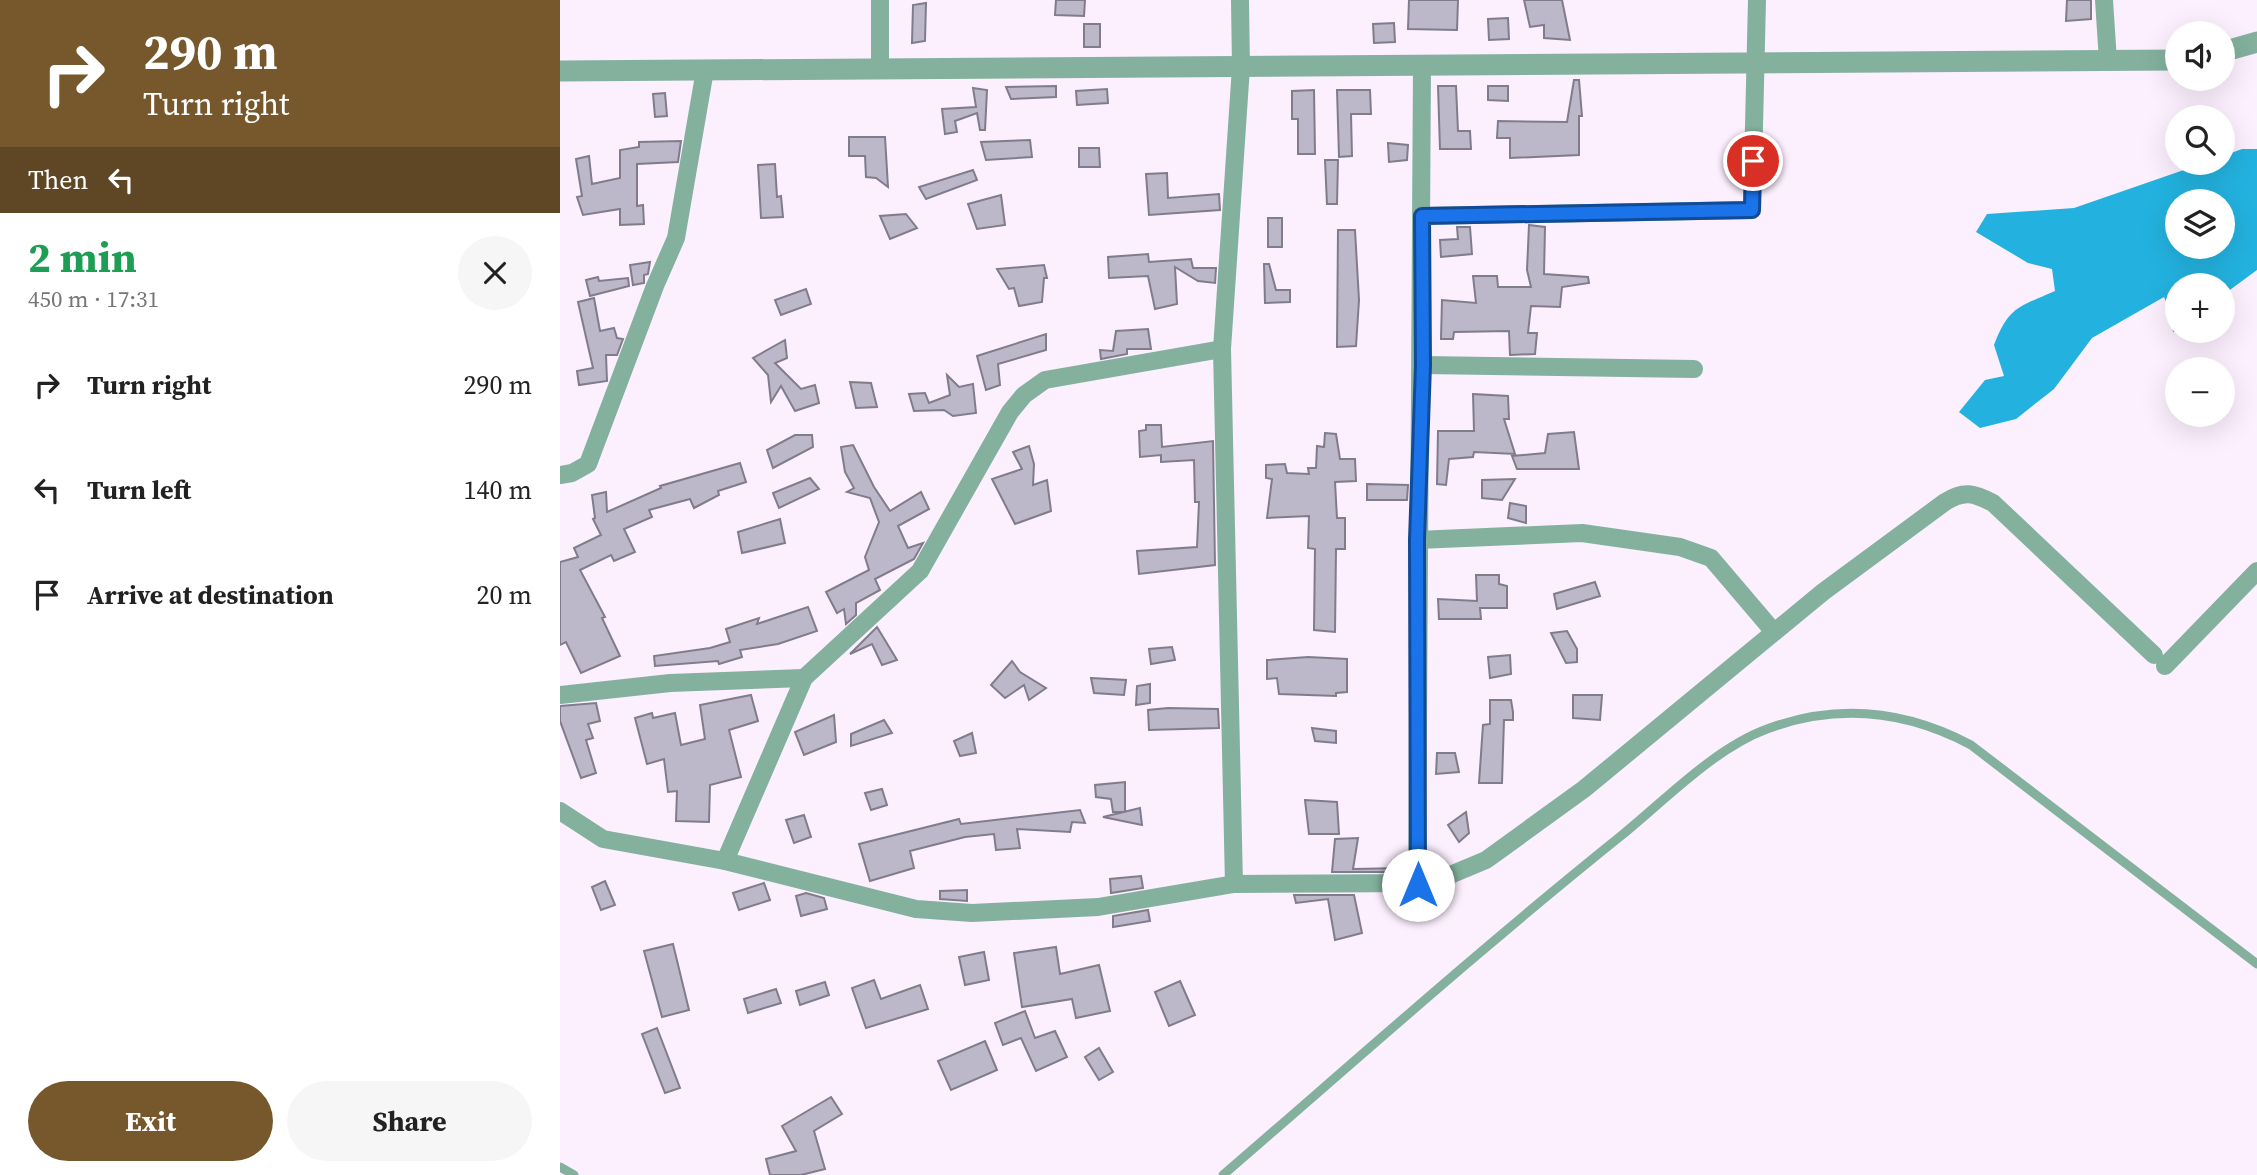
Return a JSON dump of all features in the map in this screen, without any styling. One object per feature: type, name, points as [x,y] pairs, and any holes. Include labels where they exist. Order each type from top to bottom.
[{"type":"street","points":[[880,0],[880,69]]},
{"type":"street","points":[[1234,884],[1222,349],[1241,66],[1240,0]]},
{"type":"street","points":[[1422,216],[1752,210],[1757,0]]},
{"type":"street","points":[[2104,0],[2108,61]]},
{"type":"street","points":[[2235,48],[2257,42]]},
{"type":"street","points":[[560,71],[2165,60]]},
{"type":"street","points":[[1418,885],[1417,540],[1423,365],[1422,65]]},
{"type":"street","points":[[560,475],[572,473],[588,464],[654,286],[676,238],[705,70]]},
{"type":"street","points":[[725,861],[804,678],[920,571],[1010,412],[1024,395],[1045,380],[1222,349]]},
{"type":"street","points":[[1423,365],[1695,369]]},
{"type":"street","points":[[560,811],[603,839],[725,861],[916,909],[972,913],[1098,906],[1234,884],[1418,885],[1431,883],[1486,860],[1584,789],[1709,689],[1774,632],[1958,494],[1972,492],[1993,503],[2159,661],[2257,571]]},
{"type":"street","points":[[1417,540],[1582,533],[1680,547],[1711,558],[1774,632]]},
{"type":"street","points":[[560,695],[670,682],[804,678]]},
{"type":"lane","points":[[1223,1175],[1600,853],[1728,749],[1754,734],[1802,719],[1843,713],[1889,715],[1929,725],[1971,745],[2257,964]]},
{"type":"lane","points":[[560,1167],[574,1175]]},
{"type":"water","points":[[2257,149],[2257,270],[2235,286],[2235,273],[2165,273],[2165,299],[2164,297],[2092,338],[2054,389],[2016,419],[1980,428],[1959,412],[1985,380],[2004,376],[1994,345],[1999,332],[2017,309],[2055,291],[2052,269],[2028,263],[1976,232],[1987,214],[2074,208],[2169,175],[2235,175],[2235,152]]},
{"type":"building","points":[[1056,0],[1085,0],[1084,16],[1055,15]]},
{"type":"building","points":[[1409,0],[1458,0],[1457,30],[1408,29]]},
{"type":"building","points":[[1524,0],[1562,0],[1570,40],[1544,38],[1544,25],[1530,27]]},
{"type":"building","points":[[2067,0],[2091,0],[2091,19],[2066,21]]},
{"type":"building","points":[[926,3],[925,41],[912,43],[913,5]]},
{"type":"building","points":[[1508,18],[1509,39],[1489,40],[1488,19]]},
{"type":"building","points":[[1394,23],[1395,42],[1374,43],[1373,24]]},
{"type":"building","points":[[1084,24],[1100,24],[1100,47],[1084,47]]},
{"type":"building","points":[[1574,80],[1579,80],[1582,116],[1579,116],[1579,155],[1510,158],[1510,138],[1497,138],[1498,121],[1567,122]]},
{"type":"building","points":[[1056,86],[1056,97],[1011,99],[1006,87]]},
{"type":"building","points":[[1438,86],[1456,86],[1458,131],[1470,131],[1471,149],[1440,149]]},
{"type":"building","points":[[1488,86],[1508,86],[1508,101],[1488,100]]},
{"type":"building","points":[[973,88],[987,90],[985,130],[980,130],[977,113],[955,121],[957,132],[945,134],[942,109],[976,107]]},
{"type":"building","points":[[1107,89],[1108,103],[1077,105],[1076,91]]},
{"type":"building","points":[[1314,90],[1315,154],[1298,154],[1298,119],[1292,119],[1292,91]]},
{"type":"building","points":[[1337,90],[1370,90],[1371,114],[1351,114],[1352,156],[1339,157]]},
{"type":"building","points":[[665,93],[667,116],[655,117],[653,94]]},
{"type":"building","points":[[849,137],[885,137],[888,187],[876,178],[866,177],[865,156],[849,156]]},
{"type":"building","points":[[1030,140],[1032,157],[986,160],[981,142]]},
{"type":"building","points":[[681,141],[678,162],[637,164],[637,206],[643,205],[644,224],[620,225],[620,209],[583,215],[577,197],[582,196],[576,159],[589,156],[592,184],[620,178],[620,150],[639,147],[639,142]]},
{"type":"building","points":[[1388,143],[1408,145],[1407,160],[1389,162]]},
{"type":"building","points":[[1079,148],[1099,148],[1100,167],[1079,167]]},
{"type":"building","points":[[1325,160],[1338,160],[1337,204],[1327,204]]},
{"type":"building","points":[[775,164],[777,197],[781,196],[783,217],[761,218],[758,165]]},
{"type":"building","points":[[973,170],[977,180],[926,199],[919,187]]},
{"type":"building","points":[[1167,173],[1168,198],[1219,194],[1220,210],[1149,215],[1146,174]]},
{"type":"building","points":[[1001,195],[1005,225],[977,229],[968,204]]},
{"type":"building","points":[[906,214],[917,228],[890,239],[880,216]]},
{"type":"building","points":[[1268,218],[1282,218],[1282,247],[1268,247]]},
{"type":"building","points":[[1529,225],[1545,227],[1544,274],[1588,277],[1589,283],[1562,287],[1560,307],[1531,306],[1528,333],[1537,333],[1535,354],[1510,355],[1509,331],[1454,332],[1453,339],[1441,339],[1442,300],[1476,303],[1473,276],[1497,276],[1498,287],[1531,287],[1527,270]]},
{"type":"building","points":[[1457,227],[1470,227],[1472,254],[1441,257],[1440,240],[1458,239]]},
{"type":"building","points":[[1338,230],[1355,230],[1359,300],[1356,346],[1337,347]]},
{"type":"building","points":[[1148,254],[1149,262],[1191,259],[1193,268],[1216,268],[1215,283],[1198,281],[1175,267],[1177,304],[1155,309],[1148,276],[1109,278],[1108,257]]},
{"type":"building","points":[[650,262],[648,274],[644,275],[644,283],[633,285],[630,265]]},
{"type":"building","points":[[1264,264],[1269,264],[1276,290],[1290,290],[1290,302],[1265,303]]},
{"type":"building","points":[[1044,265],[1047,278],[1044,278],[1042,302],[1019,306],[1014,288],[1009,289],[997,269]]},
{"type":"building","points":[[598,277],[599,281],[628,278],[629,286],[590,296],[586,280]]},
{"type":"building","points":[[806,289],[811,304],[781,315],[775,300]]},
{"type":"building","points":[[594,298],[600,331],[614,328],[617,338],[623,339],[617,355],[606,355],[607,381],[579,385],[577,371],[593,368],[578,302]]},
{"type":"building","points":[[1148,329],[1151,349],[1127,349],[1127,354],[1101,359],[1100,350],[1113,351],[1116,331]]},
{"type":"building","points":[[1046,334],[1046,350],[998,364],[1000,385],[986,390],[977,356]]},
{"type":"building","points":[[785,340],[787,358],[775,363],[801,389],[815,385],[819,403],[795,411],[781,386],[771,402],[768,375],[753,358]]},
{"type":"building","points":[[947,375],[959,387],[973,384],[976,413],[953,416],[944,410],[914,411],[909,394],[925,393],[929,403],[950,395]]},
{"type":"building","points":[[850,382],[871,383],[877,407],[856,408]]},
{"type":"building","points":[[1473,394],[1508,396],[1509,419],[1504,419],[1515,454],[1474,452],[1473,457],[1449,459],[1446,485],[1437,484],[1438,431],[1474,431]]},
{"type":"building","points":[[1146,425],[1161,425],[1162,447],[1213,441],[1215,565],[1139,574],[1137,551],[1197,547],[1199,502],[1195,502],[1194,460],[1161,462],[1161,455],[1140,457],[1139,431],[1146,430]]},
{"type":"building","points":[[1574,432],[1579,469],[1517,469],[1512,456],[1545,453],[1548,434]]},
{"type":"building","points":[[1325,433],[1336,434],[1340,459],[1355,459],[1356,481],[1335,482],[1337,518],[1345,518],[1345,549],[1336,549],[1335,632],[1314,630],[1315,549],[1308,548],[1309,516],[1267,518],[1272,479],[1266,478],[1266,465],[1285,464],[1287,473],[1309,474],[1308,468],[1316,468],[1317,446],[1324,447]]},
{"type":"building","points":[[795,435],[812,435],[813,447],[773,468],[767,450]]},
{"type":"building","points":[[853,445],[874,487],[890,511],[921,492],[929,509],[898,526],[908,548],[923,543],[914,559],[875,579],[880,590],[856,603],[856,615],[846,624],[844,609],[837,613],[826,592],[869,570],[865,557],[879,522],[870,498],[847,492],[854,488],[845,472],[841,447]]},
{"type":"building","points":[[1029,446],[1034,464],[1033,485],[1047,480],[1051,511],[1015,524],[992,479],[1022,469],[1013,452]]},
{"type":"building","points":[[740,463],[746,482],[718,491],[719,495],[694,508],[690,499],[649,510],[652,517],[624,529],[635,552],[614,561],[611,555],[580,570],[605,617],[602,618],[620,656],[581,673],[566,642],[560,645],[560,562],[578,557],[574,548],[601,535],[593,519],[592,495],[606,492],[607,512],[661,488],[660,486]]},
{"type":"building","points":[[810,478],[819,489],[779,508],[773,493]]},
{"type":"building","points":[[1515,479],[1502,500],[1482,498],[1482,480]]},
{"type":"building","points":[[1367,484],[1408,485],[1407,500],[1367,500]]},
{"type":"building","points":[[1510,503],[1526,506],[1526,523],[1508,518]]},
{"type":"building","points":[[780,519],[785,543],[742,553],[738,532]]},
{"type":"building","points":[[1476,575],[1499,575],[1499,584],[1507,586],[1507,608],[1480,608],[1481,619],[1439,619],[1438,599],[1477,601]]},
{"type":"building","points":[[1595,582],[1600,596],[1557,609],[1554,594]]},
{"type":"building","points":[[808,607],[817,631],[778,644],[740,650],[742,657],[719,664],[718,661],[655,666],[654,656],[710,648],[730,642],[726,629],[759,618],[757,624]]},
{"type":"building","points":[[877,627],[897,660],[882,665],[872,644],[850,654]]},
{"type":"building","points":[[1567,631],[1577,649],[1577,662],[1566,663],[1551,633]]},
{"type":"building","points":[[1172,647],[1175,660],[1151,664],[1149,649]]},
{"type":"building","points":[[1510,655],[1511,674],[1490,678],[1488,657]]},
{"type":"building","points":[[1308,657],[1347,659],[1347,692],[1336,693],[1336,696],[1279,694],[1277,678],[1267,679],[1267,660]]},
{"type":"building","points":[[1012,661],[1020,672],[1046,688],[1029,700],[1024,685],[1005,698],[991,685]]},
{"type":"building","points":[[1091,678],[1126,680],[1124,695],[1094,693]]},
{"type":"building","points":[[1150,684],[1150,703],[1136,705],[1137,686]]},
{"type":"building","points":[[751,695],[758,721],[729,730],[741,777],[710,785],[709,822],[676,821],[677,791],[668,792],[664,759],[647,764],[635,718],[652,713],[653,718],[675,713],[681,745],[705,739],[700,705]]},
{"type":"building","points":[[1573,695],[1602,695],[1600,720],[1573,718]]},
{"type":"building","points":[[1490,700],[1511,700],[1513,712],[1513,720],[1504,720],[1502,783],[1479,783],[1483,725],[1490,724]]},
{"type":"building","points":[[596,703],[600,721],[588,724],[593,738],[586,740],[596,773],[581,778],[560,721],[560,706]]},
{"type":"building","points":[[1218,709],[1219,728],[1149,730],[1148,710]]},
{"type":"building","points":[[834,715],[836,742],[804,755],[795,732]]},
{"type":"building","points":[[884,720],[892,733],[851,746],[851,734]]},
{"type":"building","points":[[1312,728],[1336,731],[1336,743],[1315,741]]},
{"type":"building","points":[[972,733],[976,753],[960,756],[954,741]]},
{"type":"building","points":[[1437,753],[1455,753],[1459,772],[1436,774]]},
{"type":"building","points":[[1125,782],[1125,812],[1113,812],[1111,799],[1096,797],[1095,785]]},
{"type":"building","points":[[882,789],[887,805],[871,810],[865,793]]},
{"type":"building","points":[[1305,800],[1337,802],[1339,834],[1309,834]]},
{"type":"building","points":[[1140,808],[1142,825],[1103,817]]},
{"type":"building","points":[[1080,810],[1085,823],[1072,822],[1070,832],[1017,829],[1020,848],[996,850],[994,834],[965,837],[910,851],[914,868],[870,881],[859,844],[959,819],[961,824]]},
{"type":"building","points":[[1466,812],[1469,833],[1459,842],[1448,825]]},
{"type":"building","points":[[804,815],[811,837],[794,843],[786,820]]},
{"type":"building","points":[[1358,838],[1353,869],[1404,868],[1404,872],[1332,872],[1335,839]]},
{"type":"building","points":[[1141,876],[1143,888],[1111,893],[1110,879]]},
{"type":"building","points":[[605,881],[615,905],[601,910],[592,887]]},
{"type":"building","points":[[764,883],[770,900],[739,910],[733,893]]},
{"type":"building","points":[[967,890],[967,901],[940,899],[940,891]]},
{"type":"building","points":[[806,893],[824,898],[827,909],[801,916],[796,896]]},
{"type":"building","points":[[1294,895],[1354,895],[1362,933],[1335,940],[1328,899],[1296,903]]},
{"type":"building","points":[[1148,910],[1150,921],[1113,927],[1113,916]]},
{"type":"building","points":[[673,944],[689,1010],[662,1017],[644,951]]},
{"type":"building","points":[[1056,947],[1060,974],[1099,965],[1110,1011],[1076,1018],[1072,999],[1022,1007],[1014,953]]},
{"type":"building","points":[[984,952],[989,980],[965,985],[959,957]]},
{"type":"building","points":[[874,980],[881,999],[920,985],[928,1009],[866,1028],[852,988]]},
{"type":"building","points":[[1180,981],[1195,1015],[1169,1026],[1155,992]]},
{"type":"building","points":[[825,982],[829,995],[800,1005],[796,991]]},
{"type":"building","points":[[776,989],[781,1003],[748,1013],[744,999]]},
{"type":"building","points":[[1025,1011],[1035,1038],[1055,1031],[1067,1057],[1036,1071],[1021,1038],[1003,1045],[995,1023]]},
{"type":"building","points":[[657,1028],[680,1088],[665,1093],[642,1034]]},
{"type":"building","points":[[985,1041],[997,1070],[951,1090],[938,1061]]},
{"type":"building","points":[[1099,1048],[1113,1072],[1099,1080],[1085,1057]]},
{"type":"building","points":[[831,1097],[842,1114],[814,1131],[825,1169],[801,1175],[770,1175],[766,1159],[796,1151],[782,1126]]},
{"type":"route","points":[[1418,885],[1417,540],[1423,365],[1422,216],[1752,210],[1753,161]]}]
